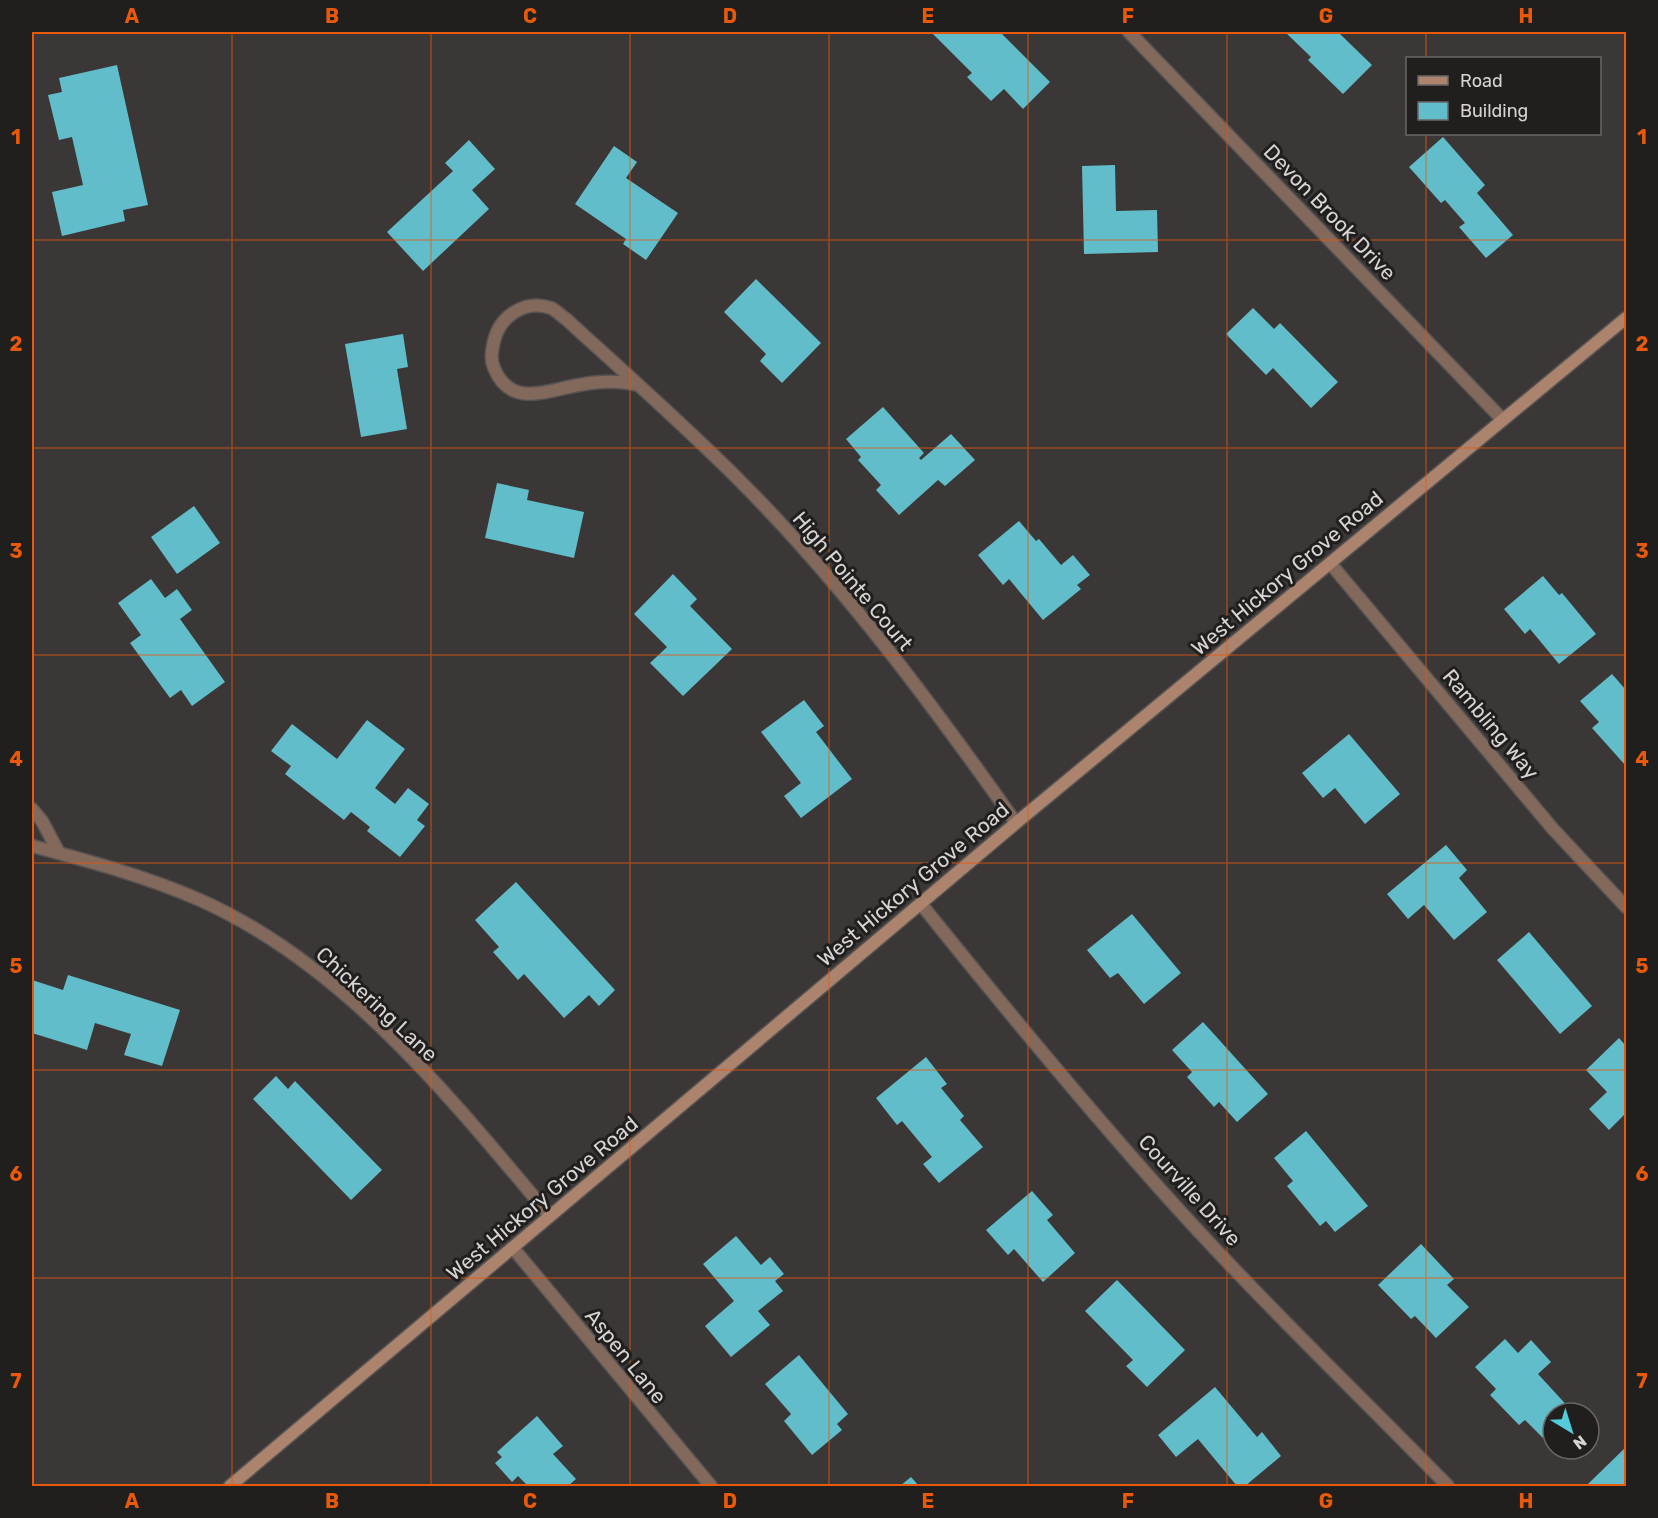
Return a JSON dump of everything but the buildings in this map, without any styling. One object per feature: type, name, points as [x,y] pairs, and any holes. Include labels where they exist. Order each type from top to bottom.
[{"type":"street","name":"Devon Brook Drive","points":[[1130,32],[1503,420]]},
{"type":"street","name":"High Pointe Court","points":[[638,385],[618,380],[576,385],[541,394],[527,395],[511,389],[501,380],[493,366],[491,352],[495,336],[502,322],[514,311],[531,307],[550,308],[566,319],[638,385],[740,481],[814,561],[862,618],[1016,823]]},
{"type":"street","name":"West Hickory Grove Road","points":[[230,1486],[1016,823],[1626,318]]},
{"type":"street","name":"Rambling Way","points":[[1330,563],[1553,829],[1626,907]]},
{"type":"street","points":[[32,810],[42,821],[58,854]]},
{"type":"street","name":"Chickering Lane","points":[[32,846],[133,873],[184,893],[261,932],[291,953],[334,985],[388,1035],[482,1135],[550,1216]]},
{"type":"street","name":"Courville Drive","points":[[921,904],[1088,1106],[1162,1191],[1263,1298],[1448,1486]]},
{"type":"street","name":"Aspen Lane","points":[[513,1248],[711,1486]]}]
